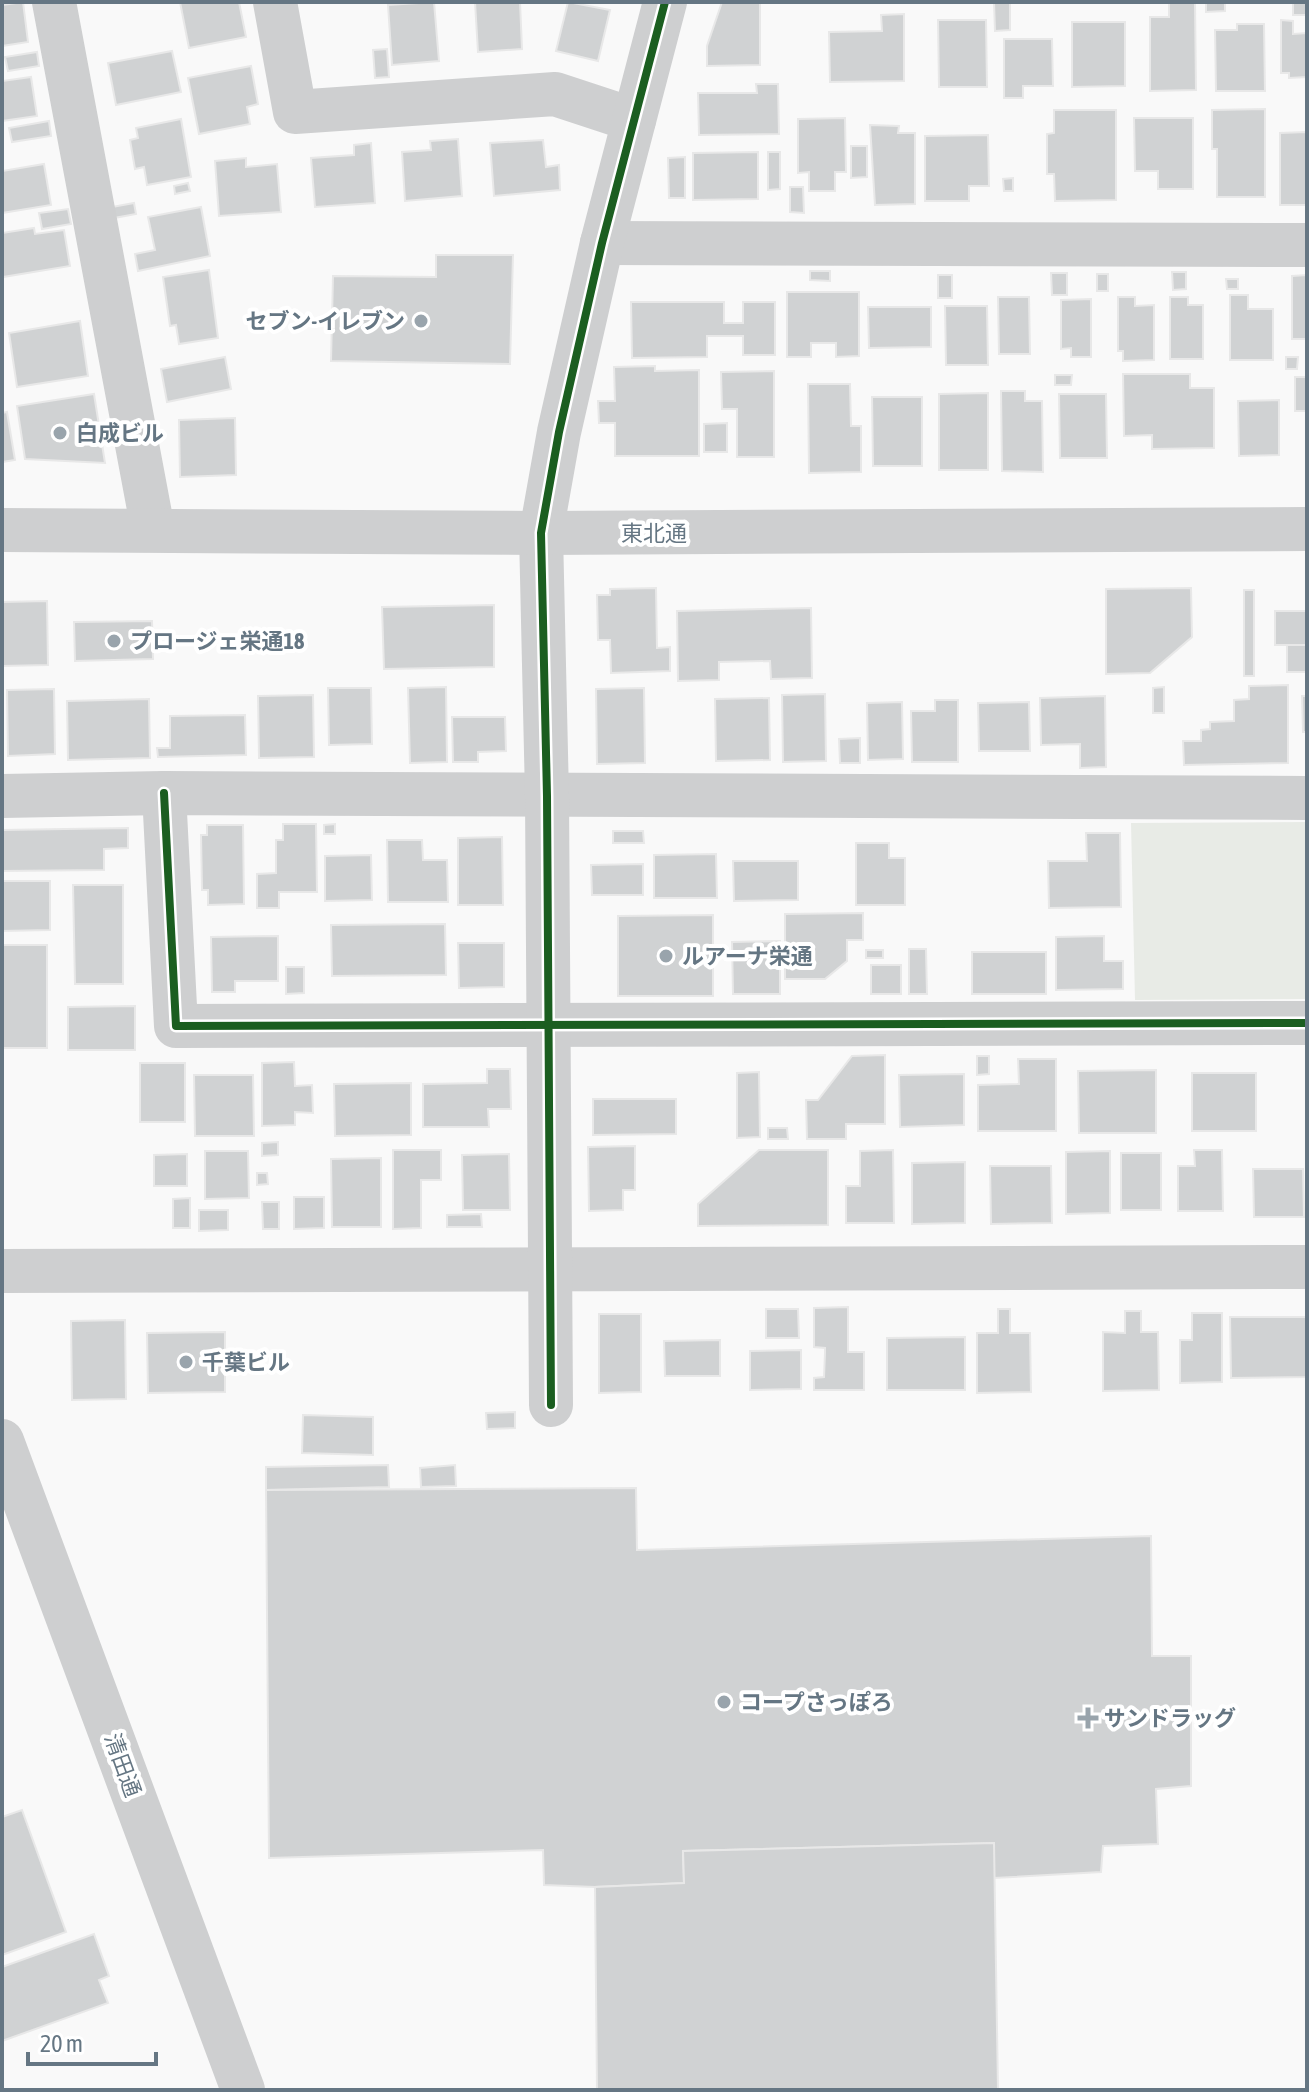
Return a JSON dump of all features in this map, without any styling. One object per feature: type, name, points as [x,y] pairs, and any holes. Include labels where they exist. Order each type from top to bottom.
[{"type":"street","points":[[54,2],[153,530]]},
{"type":"street","points":[[275,2],[295,112],[555,94],[634,120]]},
{"type":"street","points":[[551,1405],[547,796],[541,533],[559,432],[602,243],[665,2]]},
{"type":"street","points":[[602,243],[1307,245]]},
{"type":"street","name":"東北通","points":[[2,530],[541,533],[1307,529]]},
{"type":"street","points":[[164,793],[176,1026],[1307,1023]]},
{"type":"street","points":[[2,796],[164,793],[1307,798]]},
{"type":"street","points":[[2,1271],[1307,1267]]},
{"type":"street","name":"清田通","points":[[2,1441],[243,2090]]},
{"type":"shaded area","points":[[1307,822],[1307,999],[1135,1000],[1131,823]]},
{"type":"building","points":[[23,2],[28,42],[2,46],[2,5]]},
{"type":"building","points":[[180,2],[239,2],[246,37],[189,48]]},
{"type":"building","points":[[434,2],[439,61],[392,65],[388,5]]},
{"type":"building","points":[[475,2],[520,2],[522,49],[478,52]]},
{"type":"building","points":[[568,2],[610,10],[598,61],[556,51]]},
{"type":"building","points":[[722,2],[760,2],[760,65],[707,66],[707,46]]},
{"type":"building","points":[[994,2],[1010,2],[1010,30],[995,31]]},
{"type":"building","points":[[1169,2],[1195,2],[1196,90],[1150,91],[1150,17],[1169,17]]},
{"type":"building","points":[[1206,2],[1225,2],[1225,11],[1206,12]]},
{"type":"building","points":[[1293,2],[1307,2],[1307,15],[1293,15]]},
{"type":"building","points":[[904,14],[904,81],[830,82],[829,32],[882,31],[881,15]]},
{"type":"building","points":[[938,20],[986,20],[987,87],[939,87]]},
{"type":"building","points":[[1281,20],[1293,21],[1293,34],[1307,33],[1307,77],[1289,78],[1289,73],[1281,73]]},
{"type":"building","points":[[1072,22],[1125,22],[1125,86],[1072,87]]},
{"type":"building","points":[[1237,24],[1264,24],[1265,91],[1216,91],[1215,30],[1237,30]]},
{"type":"building","points":[[1004,39],[1052,39],[1053,86],[1023,86],[1023,98],[1004,98]]},
{"type":"building","points":[[387,49],[389,77],[375,78],[373,50]]},
{"type":"building","points":[[172,51],[181,92],[116,105],[108,63]]},
{"type":"building","points":[[37,52],[39,66],[8,71],[5,57]]},
{"type":"building","points":[[251,66],[258,104],[247,107],[250,124],[199,134],[188,78]]},
{"type":"building","points":[[31,77],[37,116],[2,121],[2,81]]},
{"type":"building","points":[[756,84],[778,84],[779,134],[699,135],[698,93],[757,93]]},
{"type":"building","points":[[1265,109],[1265,197],[1217,197],[1217,149],[1212,149],[1212,110]]},
{"type":"building","points":[[1054,110],[1116,110],[1116,200],[1055,201],[1054,174],[1047,174],[1047,134],[1054,133]]},
{"type":"building","points":[[845,118],[846,172],[835,172],[835,191],[809,191],[809,172],[798,173],[798,119]]},
{"type":"building","points":[[1134,118],[1193,118],[1193,189],[1158,189],[1158,171],[1135,171]]},
{"type":"building","points":[[181,119],[191,177],[147,185],[144,167],[135,169],[130,140],[138,138],[136,128]]},
{"type":"building","points":[[49,121],[51,136],[12,142],[9,128]]},
{"type":"building","points":[[870,125],[899,126],[898,133],[915,133],[915,204],[875,205]]},
{"type":"building","points":[[1306,132],[1307,205],[1280,205],[1280,133]]},
{"type":"building","points":[[988,135],[989,186],[969,186],[969,201],[925,201],[925,136]]},
{"type":"building","points":[[458,139],[462,196],[405,201],[402,152],[431,150],[430,141]]},
{"type":"building","points":[[543,140],[546,167],[559,165],[560,190],[494,196],[490,143]]},
{"type":"building","points":[[371,143],[375,203],[315,207],[311,158],[354,155],[354,145]]},
{"type":"building","points":[[851,146],[867,146],[867,177],[851,178]]},
{"type":"building","points":[[758,152],[758,199],[693,200],[693,153]]},
{"type":"building","points":[[768,152],[780,152],[780,189],[768,190]]},
{"type":"building","points":[[685,157],[685,198],[669,198],[668,158]]},
{"type":"building","points":[[246,158],[246,167],[277,164],[281,212],[219,216],[215,161]]},
{"type":"building","points":[[44,164],[51,205],[2,213],[2,171]]},
{"type":"building","points":[[1013,178],[1013,191],[1004,191],[1003,179]]},
{"type":"building","points":[[188,183],[190,191],[175,194],[174,186]]},
{"type":"building","points":[[790,187],[803,187],[804,213],[790,212]]},
{"type":"building","points":[[134,203],[136,214],[114,218],[112,207]]},
{"type":"building","points":[[201,207],[210,256],[138,271],[135,254],[155,250],[148,217]]},
{"type":"building","points":[[68,209],[71,224],[42,229],[39,213]]},
{"type":"building","points":[[34,228],[35,234],[64,230],[70,266],[3,277],[2,233]]},
{"type":"building","points":[[436,255],[513,255],[510,364],[331,361],[333,276],[436,277]]},
{"type":"building","points":[[209,270],[218,338],[179,344],[176,325],[170,326],[163,277]]},
{"type":"building","points":[[810,271],[830,271],[830,281],[810,280]]},
{"type":"building","points":[[1172,272],[1186,272],[1186,289],[1173,290]]},
{"type":"building","points":[[1051,273],[1067,273],[1067,295],[1052,295]]},
{"type":"building","points":[[1097,274],[1108,274],[1108,291],[1097,291]]},
{"type":"building","points":[[938,275],[952,275],[952,298],[938,298]]},
{"type":"building","points":[[1307,275],[1307,339],[1292,339],[1292,276]]},
{"type":"building","points":[[1226,279],[1238,279],[1238,289],[1227,289]]},
{"type":"building","points":[[787,292],[859,292],[859,356],[836,357],[836,343],[811,343],[811,357],[787,357]]},
{"type":"building","points":[[1230,295],[1248,295],[1248,309],[1273,309],[1273,360],[1230,360]]},
{"type":"building","points":[[998,297],[1029,297],[1030,354],[999,354]]},
{"type":"building","points":[[1118,297],[1135,297],[1135,306],[1154,305],[1154,360],[1123,361],[1123,351],[1118,351]]},
{"type":"building","points":[[1170,297],[1188,297],[1188,305],[1203,305],[1203,359],[1170,359]]},
{"type":"building","points":[[1091,299],[1091,357],[1071,357],[1071,348],[1061,349],[1061,300]]},
{"type":"building","points":[[631,302],[724,302],[724,323],[743,323],[743,302],[775,302],[775,355],[743,355],[743,336],[707,336],[707,357],[632,358]]},
{"type":"building","points":[[945,306],[987,306],[988,365],[946,365]]},
{"type":"building","points":[[868,307],[931,307],[931,347],[869,348]]},
{"type":"building","points":[[80,321],[88,376],[17,387],[9,333]]},
{"type":"building","points":[[225,357],[231,389],[167,402],[161,369]]},
{"type":"building","points":[[1286,357],[1298,357],[1297,369],[1286,369]]},
{"type":"building","points":[[655,366],[655,371],[699,370],[699,456],[615,456],[615,423],[599,423],[598,401],[615,401],[614,367]]},
{"type":"building","points":[[774,371],[774,457],[737,457],[737,409],[722,409],[721,372]]},
{"type":"building","points":[[1123,374],[1190,374],[1190,388],[1214,388],[1214,448],[1152,449],[1152,435],[1124,436]]},
{"type":"building","points":[[1055,375],[1072,375],[1071,385],[1055,385]]},
{"type":"building","points":[[1295,377],[1307,377],[1307,411],[1295,411]]},
{"type":"building","points":[[808,384],[850,384],[851,426],[861,426],[861,472],[809,473]]},
{"type":"building","points":[[1001,391],[1025,391],[1025,401],[1042,401],[1043,472],[1002,471]]},
{"type":"building","points":[[988,393],[988,470],[939,470],[939,394]]},
{"type":"building","name":"白成ビル","points":[[94,394],[105,463],[25,459],[17,406]]},
{"type":"building","points":[[1059,394],[1106,394],[1107,458],[1060,458]]},
{"type":"building","points":[[872,397],[922,397],[922,466],[873,466]]},
{"type":"building","points":[[1279,400],[1279,455],[1239,456],[1238,401]]},
{"type":"building","points":[[7,412],[15,460],[2,462],[2,413]]},
{"type":"building","points":[[235,418],[236,475],[180,477],[179,420]]},
{"type":"building","points":[[727,423],[727,452],[704,452],[704,424]]},
{"type":"building","points":[[656,588],[657,648],[670,647],[670,671],[611,673],[610,640],[598,640],[597,595],[610,595],[610,589]]},
{"type":"building","points":[[1191,588],[1192,637],[1150,673],[1106,674],[1106,589]]},
{"type":"building","points":[[1244,590],[1254,590],[1254,676],[1244,676]]},
{"type":"building","points":[[47,601],[48,665],[2,666],[2,602]]},
{"type":"building","points":[[494,605],[494,667],[384,669],[382,607]]},
{"type":"building","points":[[811,608],[812,678],[771,679],[770,661],[719,662],[719,680],[678,681],[677,611]]},
{"type":"building","points":[[1275,611],[1307,611],[1307,645],[1275,645]]},
{"type":"building","name":"プロージェ栄通18","points":[[152,621],[153,659],[75,661],[74,622]]},
{"type":"building","points":[[1287,645],[1307,645],[1307,672],[1287,672]]},
{"type":"building","points":[[1288,685],[1288,763],[1184,765],[1183,741],[1201,741],[1201,730],[1210,729],[1210,722],[1234,721],[1234,700],[1249,699],[1249,686]]},
{"type":"building","points":[[446,687],[447,762],[410,763],[408,688]]},
{"type":"building","points":[[1164,687],[1164,713],[1153,713],[1153,688]]},
{"type":"building","points":[[328,688],[371,688],[372,744],[329,745]]},
{"type":"building","points":[[644,688],[645,763],[597,764],[596,689]]},
{"type":"building","points":[[54,689],[55,754],[8,756],[7,690]]},
{"type":"building","points":[[825,694],[826,761],[783,762],[782,695]]},
{"type":"building","points":[[313,695],[314,757],[259,758],[258,696]]},
{"type":"building","points":[[1105,696],[1106,767],[1080,768],[1080,744],[1041,745],[1040,698]]},
{"type":"building","points":[[1302,696],[1307,696],[1307,732],[1303,732]]},
{"type":"building","points":[[769,698],[770,760],[716,761],[715,699]]},
{"type":"building","points":[[149,699],[150,758],[68,760],[67,701]]},
{"type":"building","points":[[935,700],[958,700],[958,762],[912,762],[911,711],[935,711]]},
{"type":"building","points":[[902,702],[903,759],[868,760],[867,703]]},
{"type":"building","points":[[1029,702],[1030,751],[979,751],[978,703]]},
{"type":"building","points":[[245,715],[246,755],[158,757],[157,748],[170,748],[170,716]]},
{"type":"building","points":[[452,717],[505,717],[506,751],[478,752],[478,762],[453,762]]},
{"type":"building","points":[[860,738],[860,763],[840,763],[839,739]]},
{"type":"building","points":[[283,824],[316,824],[317,892],[279,892],[279,908],[257,908],[257,874],[276,873],[276,840],[283,840]]},
{"type":"building","points":[[335,824],[335,834],[324,834],[324,825]]},
{"type":"building","points":[[207,825],[243,825],[244,904],[208,905],[208,890],[202,890],[201,835],[207,835]]},
{"type":"building","points":[[128,828],[128,848],[104,849],[104,870],[2,871],[2,830]]},
{"type":"building","points":[[613,831],[643,831],[644,843],[613,843]]},
{"type":"building","points":[[1086,833],[1120,833],[1121,907],[1049,908],[1048,861],[1087,861]]},
{"type":"building","points":[[502,837],[503,905],[458,905],[458,838]]},
{"type":"building","points":[[387,840],[422,840],[423,860],[447,860],[448,902],[388,902]]},
{"type":"building","points":[[856,843],[889,843],[889,858],[905,858],[905,905],[856,905]]},
{"type":"building","points":[[716,854],[717,898],[654,898],[654,855]]},
{"type":"building","points":[[371,855],[372,900],[325,901],[325,856]]},
{"type":"building","points":[[733,861],[798,861],[798,900],[734,901]]},
{"type":"building","points":[[643,864],[643,895],[592,895],[591,865]]},
{"type":"building","points":[[2,881],[50,881],[50,930],[2,931]]},
{"type":"building","points":[[73,885],[123,885],[123,984],[75,984]]},
{"type":"building","points":[[863,913],[863,940],[847,940],[847,961],[825,979],[785,979],[785,914]]},
{"type":"building","name":"ルアーナ栄通","points":[[713,915],[713,996],[618,996],[618,916]]},
{"type":"building","points":[[445,924],[446,975],[332,976],[331,925]]},
{"type":"building","points":[[278,936],[278,981],[235,981],[235,992],[212,992],[211,937]]},
{"type":"building","points":[[1104,936],[1104,961],[1123,961],[1123,989],[1056,990],[1056,937]]},
{"type":"building","points":[[780,941],[780,994],[733,994],[732,942]]},
{"type":"building","points":[[458,943],[504,943],[504,987],[459,988]]},
{"type":"building","points":[[2,945],[47,945],[47,1048],[2,1048]]},
{"type":"building","points":[[909,949],[926,949],[927,994],[909,994]]},
{"type":"building","points":[[866,950],[883,950],[883,958],[866,958]]},
{"type":"building","points":[[972,952],[1046,952],[1046,994],[972,994]]},
{"type":"building","points":[[871,965],[901,965],[901,994],[871,994]]},
{"type":"building","points":[[286,967],[304,967],[304,993],[286,994]]},
{"type":"building","points":[[135,1006],[135,1050],[68,1050],[68,1007]]},
{"type":"building","points":[[885,1055],[885,1124],[846,1124],[846,1139],[807,1139],[806,1100],[818,1100],[852,1056]]},
{"type":"building","points":[[977,1056],[989,1056],[989,1074],[977,1075]]},
{"type":"building","points":[[1018,1059],[1056,1059],[1056,1131],[978,1131],[978,1085],[1019,1084]]},
{"type":"building","points":[[294,1062],[295,1086],[312,1085],[313,1113],[295,1112],[295,1125],[262,1126],[262,1063]]},
{"type":"building","points":[[140,1063],[185,1063],[185,1122],[140,1122]]},
{"type":"building","points":[[487,1069],[510,1069],[511,1109],[488,1109],[489,1127],[423,1127],[423,1084],[487,1083]]},
{"type":"building","points":[[1156,1070],[1156,1133],[1079,1133],[1078,1071]]},
{"type":"building","points":[[759,1072],[760,1137],[737,1138],[737,1073]]},
{"type":"building","points":[[1192,1073],[1256,1073],[1256,1131],[1192,1131]]},
{"type":"building","points":[[964,1074],[964,1125],[900,1127],[899,1075]]},
{"type":"building","points":[[194,1075],[253,1075],[254,1136],[195,1136]]},
{"type":"building","points":[[411,1083],[411,1135],[335,1136],[334,1084]]},
{"type":"building","points":[[593,1099],[676,1099],[676,1134],[593,1135]]},
{"type":"building","points":[[768,1128],[787,1128],[788,1139],[768,1139]]},
{"type":"building","points":[[278,1142],[278,1155],[262,1156],[262,1143]]},
{"type":"building","points":[[635,1146],[635,1190],[623,1190],[623,1210],[589,1211],[588,1147]]},
{"type":"building","points":[[393,1150],[441,1150],[441,1180],[421,1180],[421,1228],[393,1229]]},
{"type":"building","points":[[759,1150],[828,1150],[828,1225],[698,1226],[698,1204]]},
{"type":"building","points":[[893,1150],[894,1223],[846,1223],[846,1186],[860,1186],[860,1151]]},
{"type":"building","points":[[1194,1150],[1222,1150],[1223,1211],[1178,1211],[1178,1166],[1195,1166]]},
{"type":"building","points":[[205,1151],[248,1151],[249,1198],[205,1199]]},
{"type":"building","points":[[1110,1151],[1110,1213],[1066,1214],[1066,1152]]},
{"type":"building","points":[[1121,1153],[1161,1153],[1161,1210],[1121,1210]]},
{"type":"building","points":[[187,1154],[187,1186],[154,1186],[154,1155]]},
{"type":"building","points":[[509,1154],[510,1210],[463,1210],[462,1155]]},
{"type":"building","points":[[381,1158],[381,1227],[332,1227],[331,1159]]},
{"type":"building","points":[[965,1162],[965,1223],[912,1224],[912,1163]]},
{"type":"building","points":[[990,1166],[1051,1166],[1052,1223],[991,1224]]},
{"type":"building","points":[[1253,1169],[1303,1169],[1304,1217],[1254,1217]]},
{"type":"building","points":[[257,1173],[267,1173],[268,1184],[257,1185]]},
{"type":"building","points":[[294,1197],[324,1197],[324,1228],[294,1229]]},
{"type":"building","points":[[190,1198],[190,1228],[173,1228],[173,1199]]},
{"type":"building","points":[[262,1202],[279,1202],[279,1229],[263,1229]]},
{"type":"building","points":[[199,1210],[228,1210],[228,1230],[199,1231]]},
{"type":"building","points":[[481,1214],[482,1227],[447,1227],[447,1215]]},
{"type":"building","points":[[848,1307],[848,1352],[864,1352],[864,1390],[814,1390],[814,1378],[824,1377],[825,1348],[814,1347],[814,1308]]},
{"type":"building","points":[[766,1309],[798,1309],[799,1338],[766,1338]]},
{"type":"building","points":[[998,1309],[1010,1309],[1010,1333],[1030,1333],[1031,1392],[977,1393],[977,1333],[998,1333]]},
{"type":"building","points":[[1125,1311],[1141,1311],[1141,1332],[1158,1332],[1159,1390],[1103,1391],[1103,1332],[1125,1333]]},
{"type":"building","points":[[1192,1313],[1222,1313],[1222,1382],[1180,1383],[1180,1340],[1192,1340]]},
{"type":"building","points":[[599,1314],[641,1314],[641,1392],[599,1393]]},
{"type":"building","points":[[1230,1317],[1307,1317],[1307,1377],[1231,1378]]},
{"type":"building","points":[[125,1320],[126,1399],[72,1400],[71,1321]]},
{"type":"building","name":"千葉ビル","points":[[225,1332],[225,1392],[148,1393],[147,1333]]},
{"type":"building","points":[[965,1337],[965,1390],[887,1390],[887,1338]]},
{"type":"building","points":[[720,1340],[720,1376],[665,1376],[664,1341]]},
{"type":"building","points":[[801,1350],[801,1389],[750,1390],[750,1351]]},
{"type":"building","points":[[515,1412],[515,1428],[487,1429],[486,1413]]},
{"type":"building","points":[[303,1415],[373,1417],[373,1455],[302,1453]]},
{"type":"building","points":[[388,1465],[389,1487],[266,1490],[266,1467]]},
{"type":"building","points":[[455,1465],[456,1486],[421,1487],[420,1468]]},
{"type":"building","points":[[636,1488],[637,1550],[1151,1536],[1152,1656],[1191,1656],[1191,1786],[1156,1789],[1158,1844],[1103,1846],[1101,1872],[994,1878],[994,1843],[683,1851],[684,1883],[595,1887],[544,1885],[543,1850],[269,1858],[266,1490]]},
{"type":"building","points":[[22,1810],[66,1932],[2,1955],[2,1817]]},
{"type":"building","points":[[994,1843],[998,2090],[597,2090],[595,1887],[684,1883],[683,1851]]},
{"type":"building","points":[[94,1934],[109,1976],[99,1980],[108,2003],[2,2041],[2,1967]]},
{"type":"cycle path","points":[[551,1405],[547,796],[541,533],[559,432],[602,243],[665,2]]},
{"type":"cycle path","points":[[164,793],[176,1026],[1307,1023]]},
{"type":"place","name":"セブン-イレブン","points":[[421,321]]},
{"type":"place","name":"白成ビル","points":[[60,433]]},
{"type":"place","name":"プロージェ栄通18","points":[[114,641]]},
{"type":"place","name":"ルアーナ栄通","points":[[666,956]]},
{"type":"place","name":"千葉ビル","points":[[186,1362]]},
{"type":"place","name":"コープさっぽろ","points":[[724,1702]]},
{"type":"place","name":"サンドラッグ","points":[[1088,1718]]}]
